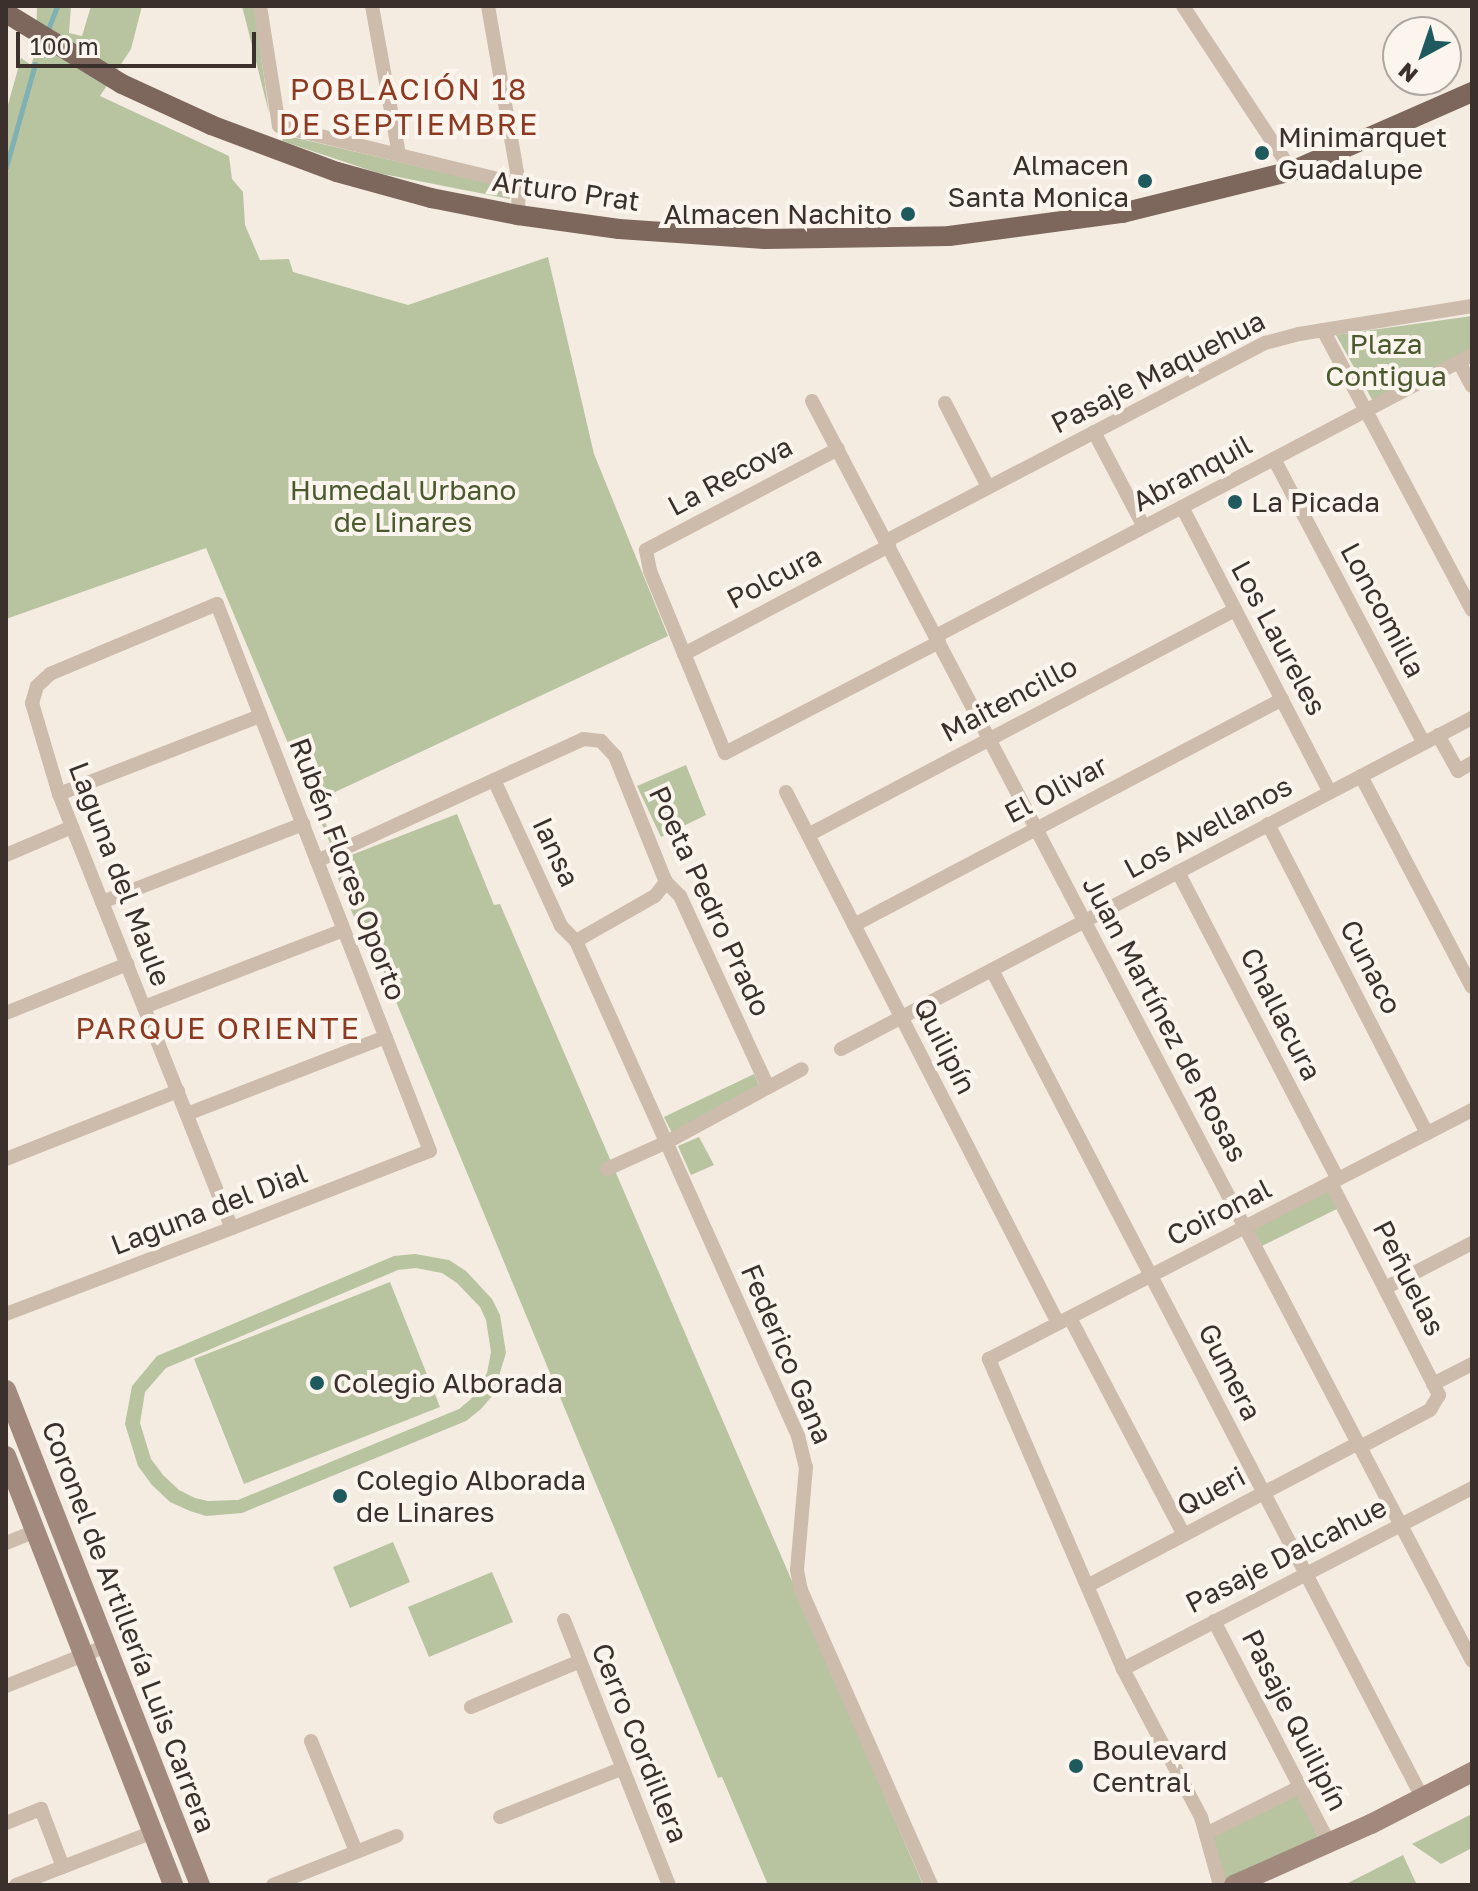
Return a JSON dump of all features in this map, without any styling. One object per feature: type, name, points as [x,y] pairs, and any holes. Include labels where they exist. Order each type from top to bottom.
[{"type":"main road","name":"Arturo Prat","points":[[6,13],[93,68],[211,125],[349,176],[431,198],[518,215],[705,236],[888,240],[1065,223],[1180,201],[1292,171],[1472,92]]},
{"type":"street","name":"Arturo Prat","points":[[260,6],[279,126],[519,184]]},
{"type":"street","points":[[372,6],[399,155]]},
{"type":"street","points":[[488,6],[519,184],[518,215]]},
{"type":"street","points":[[1183,6],[1292,171]]},
{"type":"street","name":"Pasaje Maquehua","points":[[887,544],[988,487],[1265,343],[1323,330],[1472,306]]},
{"type":"street","points":[[1323,330],[1472,610]]},
{"type":"street","points":[[1466,358],[1472,386]]},
{"type":"street","name":"Abranquil","points":[[684,654],[725,753],[1466,358]]},
{"type":"street","name":"Juan Martínez de Rosas","points":[[812,401],[1472,1661]]},
{"type":"street","points":[[945,403],[988,487]]},
{"type":"street","points":[[1094,432],[1144,527]]},
{"type":"street","name":"La Recova","points":[[684,654],[650,571],[646,550],[838,449]]},
{"type":"street","name":"Loncomilla","points":[[1274,459],[1424,743]]},
{"type":"street","name":"Los Laureles","points":[[1182,507],[1330,792]]},
{"type":"street","name":"Polcura","points":[[684,654],[887,544]]},
{"type":"street","name":"Rubén Flores Oporto","points":[[50,674],[217,604],[430,1151]]},
{"type":"street","name":"Maitencillo","points":[[808,835],[1235,610]]},
{"type":"street","name":"Laguna del Maule","points":[[50,674],[37,686],[32,703],[59,794],[232,1228]]},
{"type":"street","name":"El Olivar","points":[[854,925],[1282,699]]},
{"type":"street","points":[[59,794],[260,716]]},
{"type":"street","name":"Los Avellanos","points":[[841,1049],[1472,718]]},
{"type":"street","points":[[1438,735],[1458,771],[1472,763]]},
{"type":"street","name":"Poeta Pedro Prado","points":[[494,780],[583,739],[601,741],[615,756],[666,882],[680,896],[768,1087]]},
{"type":"street","points":[[1361,776],[1472,987]]},
{"type":"street","points":[[317,861],[494,780]]},
{"type":"street","name":"Iansa","points":[[494,780],[561,926],[576,941]]},
{"type":"street","name":"Quilipín","points":[[786,792],[901,1017],[1184,1535]]},
{"type":"street","points":[[102,902],[303,824]]},
{"type":"street","name":"Cunaco","points":[[1268,824],[1427,1134]]},
{"type":"street","points":[[6,855],[72,827]]},
{"type":"street","name":"Challacura","points":[[1178,872],[1335,1181]]},
{"type":"street","points":[[576,941],[655,896],[666,882]]},
{"type":"street","points":[[144,1007],[344,930]]},
{"type":"street","name":"Federico Gana","points":[[576,941],[802,1447],[807,1477],[798,1561],[801,1590],[931,1885]]},
{"type":"street","points":[[6,1013],[127,964]]},
{"type":"street","name":"Gumera","points":[[992,970],[1422,1797]]},
{"type":"street","points":[[187,1114],[386,1037]]},
{"type":"street","points":[[607,1169],[667,1142],[802,1069]]},
{"type":"street","points":[[6,1159],[178,1091]]},
{"type":"street","name":"Coironal","points":[[1089,1585],[989,1359],[1472,1110]]},
{"type":"street","name":"Laguna del Dial","points":[[6,1314],[430,1151]]},
{"type":"street","name":"Peñuelas","points":[[1335,1181],[1433,1384]]},
{"type":"street","points":[[1385,1288],[1472,1243]]},
{"type":"street","points":[[1359,1445],[1436,1405],[1439,1395],[1433,1384],[1472,1364]]},
{"type":"street","name":"Coronel de Artillería Luis Carrera","points":[[8,1399],[200,1885]]},
{"type":"street","name":"Queri","points":[[1089,1585],[1359,1445]]},
{"type":"street","name":"Coronel de Artillería Luis Carrera","points":[[6,1456],[173,1885]]},
{"type":"street","name":"Pasaje Dalcahue","points":[[1123,1669],[1472,1488]]},
{"type":"street","points":[[6,1543],[35,1531]]},
{"type":"street","points":[[1089,1585],[1123,1669],[1206,1834],[1220,1885]]},
{"type":"street","name":"Cerro Cordillera","points":[[564,1620],[665,1884]]},
{"type":"street","name":"Pasaje Quilipín","points":[[1214,1621],[1329,1843]]},
{"type":"street","points":[[6,1686],[106,1646]]},
{"type":"street","points":[[471,1707],[578,1662]]},
{"type":"street","points":[[311,1741],[356,1851]]},
{"type":"street","points":[[500,1817],[623,1768]]},
{"type":"street","points":[[1234,1885],[1329,1843],[1472,1772]]},
{"type":"street","points":[[1206,1834],[1300,1787]]},
{"type":"street","points":[[6,1823],[41,1809],[63,1867]]},
{"type":"street","points":[[16,1885],[153,1832]]},
{"type":"street","points":[[273,1885],[397,1836]]},
{"type":"green space","name":"Humedal Urbano de Linares","points":[[37,6],[71,6],[69,33],[82,36],[91,6],[142,6],[131,49],[100,96],[229,156],[232,179],[243,192],[245,225],[260,260],[289,259],[293,272],[408,305],[548,257],[594,454],[668,636],[316,801],[341,859],[457,814],[494,905],[500,904],[923,1885],[768,1885],[722,1777],[718,1778],[380,963],[373,964],[332,863],[337,860],[206,548],[6,619],[6,112],[21,58],[31,65],[36,51]]},
{"type":"green space","points":[[242,6],[254,6],[269,113]]},
{"type":"green space","points":[[284,135],[510,188],[510,199],[378,173],[282,141]]},
{"type":"green space","name":"Plaza Contigua","points":[[1472,316],[1472,351],[1374,403],[1336,335]]},
{"type":"green space","points":[[686,765],[706,815],[661,837],[637,786]]},
{"type":"green space","points":[[754,1074],[759,1085],[672,1133],[664,1117]]},
{"type":"green space","points":[[699,1137],[714,1165],[691,1175],[678,1146]]},
{"type":"green space","points":[[1330,1188],[1341,1207],[1260,1247],[1250,1229]]},
{"type":"green space","points":[[415,1254],[449,1260],[466,1271],[492,1299],[500,1315],[506,1353],[493,1395],[481,1409],[466,1421],[242,1513],[206,1516],[170,1502],[152,1485],[138,1466],[125,1424],[132,1386],[157,1356],[394,1256]],"holes":[[[416,1268],[442,1273],[457,1283],[480,1307],[486,1320],[491,1352],[487,1373],[471,1399],[459,1409],[238,1500],[195,1498],[179,1490],[151,1459],[140,1423],[145,1392],[166,1368],[398,1270]]]},
{"type":"green space","name":"Colegio Alborada","points":[[390,1282],[440,1407],[244,1484],[194,1359]]},
{"type":"green space","points":[[393,1542],[410,1582],[350,1608],[333,1567]]},
{"type":"green space","points":[[492,1572],[513,1622],[429,1657],[408,1607]]},
{"type":"green space","points":[[1299,1793],[1320,1842],[1223,1883],[1212,1835]]},
{"type":"green space","points":[[1472,1814],[1472,1848],[1441,1864],[1412,1844]]},
{"type":"green space","points":[[1403,1855],[1417,1885],[1344,1885]]},
{"type":"waterway","points":[[49,27],[57,6]]},
{"type":"waterway","points":[[6,167],[35,64]]},
{"type":"place","name":"Minimarquet Guadalupe","points":[[1262,153]]},
{"type":"place","name":"Almacen Santa Monica","points":[[1145,181]]},
{"type":"place","name":"Almacen Nachito","points":[[908,214]]},
{"type":"place","name":"La Picada","points":[[1235,502]]},
{"type":"place","name":"Colegio Alborada","points":[[317,1383]]},
{"type":"place","name":"Colegio Alborada de Linares","points":[[340,1496]]},
{"type":"place","name":"Boulevard Central","points":[[1076,1766]]},
{"type":"district","name":"POBLACIÓN 18 DE SEPTIEMBRE","points":[[409,106]]},
{"type":"district","name":"PARQUE ORIENTE","points":[[218,1028]]}]
